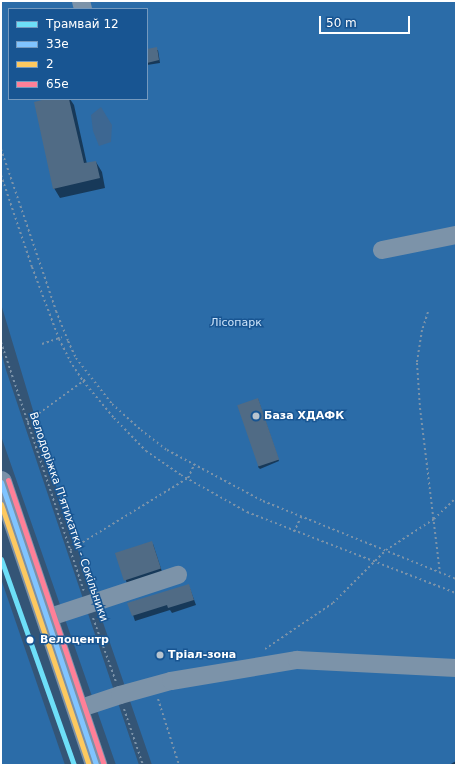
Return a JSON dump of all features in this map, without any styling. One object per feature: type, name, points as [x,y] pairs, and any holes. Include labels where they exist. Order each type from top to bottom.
[{"type":"main road","points":[[1,482],[96,765]]},
{"type":"street","points":[[382,250],[456,235]]},
{"type":"street","points":[[47,618],[178,575]]},
{"type":"street","points":[[78,709],[153,685],[297,660],[456,668]]},
{"type":"path","points":[[1,149],[56,311],[68,341],[76,358],[112,404],[141,430],[167,450],[263,501],[456,579]]},
{"type":"path","points":[[1,175],[32,267],[61,343],[82,380],[114,418],[146,451],[166,466],[247,512],[294,532],[456,593]]},
{"type":"path","points":[[428,312],[422,330],[417,363],[420,408],[440,573]]},
{"type":"path","points":[[42,344],[60,338]]},
{"type":"path","name":"Велодоріжка П'ятихатки - Сокільники","points":[[1,342],[70,550],[144,765]]},
{"type":"path","points":[[27,422],[82,380],[86,379]]},
{"type":"path","points":[[70,550],[188,478],[194,464]]},
{"type":"path","points":[[265,665],[262,651],[333,603],[386,550],[434,519],[456,499]]},
{"type":"path","points":[[294,532],[300,517]]},
{"type":"path","points":[[153,685],[179,765]]},
{"type":"green space","name":"Лісопарк","points":[[1,1],[456,1],[456,765],[152,765],[54,480],[1,304]]},
{"type":"green space","points":[[1,351],[6,370],[139,765],[116,765],[1,436]]},
{"type":"green space","points":[[1,579],[65,765],[1,765]]},
{"type":"shaded area","points":[[101,107],[112,125],[111,142],[99,146],[93,131],[91,115]]},
{"type":"building","points":[[157,47],[159,60],[148,63],[148,49]]},
{"type":"building","points":[[42,100],[69,100],[84,163],[96,161],[100,178],[53,189],[34,102]]},
{"type":"building","points":[[258,398],[279,459],[258,467],[237,405]]},
{"type":"building","points":[[152,541],[161,569],[124,581],[115,553]]},
{"type":"building","points":[[189,584],[194,600],[168,608],[167,605],[132,616],[127,603]]},
{"type":"tram line","name":"12","points":[[1,559],[74,765]]},
{"type":"transit line","name":"65е","points":[[8,480],[103,763]]},
{"type":"transit line","name":"33е","points":[[1,482],[96,765]]},
{"type":"transit line","name":"2","points":[[1,504],[89,765]]},
{"type":"place","name":"База ХДАФК","points":[[256,416]]},
{"type":"place","name":"Велоцентр","points":[[30,640]]},
{"type":"place","name":"Тріал-зона","points":[[160,655]]}]
